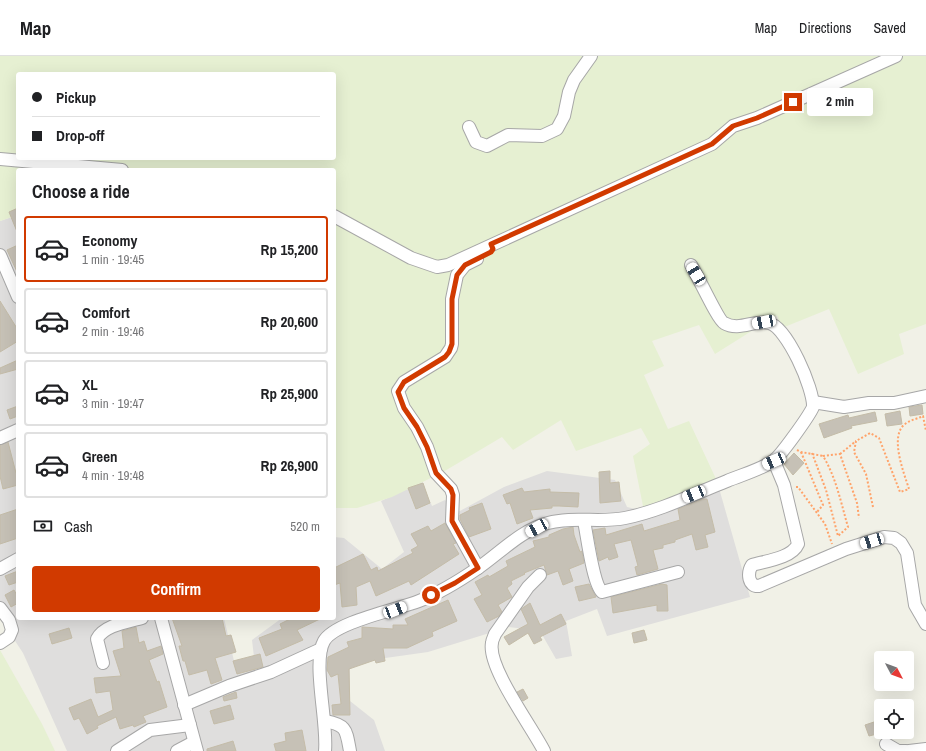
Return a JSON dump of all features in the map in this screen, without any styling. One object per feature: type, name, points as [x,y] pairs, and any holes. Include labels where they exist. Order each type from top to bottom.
[{"type":"street","points":[[469,127],[476,142],[487,146],[508,135],[542,136],[551,133],[562,122],[569,92],[574,80],[591,56]]},
{"type":"street","points":[[336,217],[411,258],[437,267],[448,265],[712,144],[733,126],[757,118],[896,56]]},
{"type":"street","points":[[0,159],[100,168]]},
{"type":"street","points":[[478,568],[452,521],[453,495],[451,489],[436,473],[427,447],[417,427],[404,408],[398,392],[404,382],[445,357],[449,352],[452,344],[452,299],[457,275],[465,265],[491,252],[493,249],[491,244]]},
{"type":"street","points":[[0,256],[16,292]]},
{"type":"street","points":[[325,751],[321,688],[321,649],[328,635],[336,629],[421,600],[455,583],[478,568],[515,540],[549,522],[627,518],[665,506],[774,461],[787,444],[811,412],[813,402],[808,381],[801,365],[787,340],[776,327],[769,323],[739,326],[724,323],[716,314],[702,282],[691,265]]},
{"type":"street","points":[[813,402],[844,407],[869,403],[894,403],[926,396]]},
{"type":"street","points":[[0,438],[16,431]]},
{"type":"street","points":[[774,461],[783,479],[798,544],[793,551],[785,555],[752,566],[748,574],[749,579],[753,584],[759,586],[846,549],[884,537],[894,538],[901,544],[907,553],[915,605],[926,624]]},
{"type":"street","points":[[584,521],[598,587],[602,592],[678,572]]},
{"type":"street","points":[[0,569],[16,561]]},
{"type":"street","points":[[540,575],[528,587],[495,634],[492,642],[492,650],[505,688],[531,727],[544,751]]},
{"type":"street","points":[[0,608],[12,630],[9,636],[0,643]]},
{"type":"street","points":[[103,664],[97,639],[99,635],[114,626],[135,620]]},
{"type":"street","points":[[162,620],[196,747],[177,751]]},
{"type":"street","points":[[184,706],[229,686],[271,672],[321,649]]},
{"type":"street","points":[[324,721],[338,723],[344,727],[347,732],[350,751]]},
{"type":"street","points":[[117,751],[150,730],[190,725]]},
{"type":"street","points":[[886,744],[898,751],[906,751]]},
{"type":"street","points":[[909,751],[926,749]]},
{"type":"path","points":[[787,444],[801,452],[823,456],[840,454],[856,441],[870,433],[879,438],[900,492],[909,489],[897,441],[901,428],[906,423],[923,416],[926,431]]},
{"type":"path","points":[[856,441],[854,452],[866,474],[873,507]]},
{"type":"path","points":[[801,452],[824,505],[817,512]]},
{"type":"path","points":[[812,453],[826,490],[838,536],[848,527],[834,483],[823,456]]},
{"type":"path","points":[[840,454],[857,503],[859,518]]},
{"type":"path","points":[[794,488],[798,487],[817,512],[825,524],[828,535]]},
{"type":"shaded area","points":[[16,216],[16,620],[224,620],[234,661],[254,657],[252,640],[279,620],[336,620],[336,537],[344,538],[382,569],[404,552],[381,501],[422,482],[432,506],[445,500],[458,512],[504,487],[547,471],[615,480],[627,507],[644,511],[717,481],[750,597],[607,636],[597,609],[566,621],[572,656],[556,659],[540,631],[509,627],[428,652],[364,661],[350,669],[350,701],[374,720],[385,751],[67,751],[23,653],[0,618],[0,221]]},
{"type":"green space","points":[[0,56],[926,56],[926,324],[899,334],[904,354],[858,374],[829,309],[782,328],[777,315],[715,354],[699,325],[652,341],[664,366],[644,375],[668,429],[689,421],[717,481],[644,511],[633,456],[650,444],[641,428],[576,451],[561,420],[513,450],[502,437],[443,472],[392,497],[357,508],[336,508],[336,168],[16,168],[16,216],[0,221]]},
{"type":"green space","points":[[0,650],[42,724],[55,751],[0,751]]},
{"type":"building","points":[[16,209],[16,229],[9,212]]},
{"type":"building","points":[[16,246],[16,270],[7,250]]},
{"type":"building","points":[[0,301],[16,327],[16,342],[0,352]]},
{"type":"building","points":[[16,361],[16,370],[0,374],[0,368]]},
{"type":"building","points":[[922,405],[923,414],[910,416],[909,407]]},
{"type":"building","points":[[16,407],[16,417],[10,419],[7,410]]},
{"type":"building","points":[[900,411],[902,424],[887,426],[885,414]]},
{"type":"building","points":[[875,412],[877,421],[851,426],[852,428],[824,438],[819,424],[848,415],[849,418]]},
{"type":"building","points":[[8,442],[16,473],[16,486],[3,489],[0,476],[0,445]]},
{"type":"building","points":[[794,453],[804,463],[793,475],[784,464]]},
{"type":"building","points":[[610,471],[610,483],[619,482],[621,501],[600,503],[599,472]]},
{"type":"building","points":[[423,483],[430,503],[416,509],[408,488]]},
{"type":"building","points":[[522,488],[524,492],[550,489],[550,492],[579,493],[578,507],[552,506],[552,508],[530,510],[533,518],[517,524],[510,503],[507,504],[503,495]]},
{"type":"building","points":[[703,499],[707,499],[715,532],[705,535],[708,547],[696,550],[692,534],[675,540],[675,542],[663,545],[663,548],[653,550],[658,569],[637,575],[635,567],[638,566],[631,540],[614,544],[618,557],[609,560],[608,557],[599,561],[593,530],[605,528],[606,535],[642,524],[644,531],[680,520],[678,509]]},
{"type":"building","points":[[482,503],[491,529],[469,537],[460,519],[460,515],[470,510],[469,508]]},
{"type":"building","points":[[16,510],[16,539],[0,544],[0,515]]},
{"type":"building","points":[[445,523],[456,543],[453,544],[459,554],[411,585],[409,581],[376,596],[370,581],[356,587],[357,605],[342,607],[340,583],[336,584],[336,567],[363,554],[371,570],[377,567],[378,571],[413,553],[411,550],[418,546],[411,534],[428,526],[431,531]]},
{"type":"building","points":[[573,527],[580,552],[582,551],[584,563],[569,569],[573,581],[563,585],[558,571],[547,575],[544,565],[524,573],[525,574],[511,581],[512,584],[507,588],[512,597],[498,605],[502,612],[499,616],[487,622],[474,599],[482,595],[475,582],[488,575],[489,577],[508,566],[506,561],[535,547],[533,541],[549,537],[549,535],[563,529]]},
{"type":"building","points":[[16,572],[16,583],[9,585],[5,576]]},
{"type":"building","points":[[589,584],[596,597],[579,601],[575,587]]},
{"type":"building","points":[[662,584],[667,585],[668,611],[657,611],[657,605],[613,613],[611,597]]},
{"type":"building","points":[[14,590],[16,594],[16,604],[11,607],[5,595]]},
{"type":"building","points":[[448,600],[457,621],[432,632],[433,636],[407,648],[383,648],[385,661],[376,663],[375,660],[349,669],[350,715],[333,715],[332,705],[341,704],[338,674],[331,677],[327,670],[328,657],[349,647],[347,642],[362,638],[362,627],[393,629],[393,625],[408,625],[405,619]]},
{"type":"building","points":[[530,603],[540,625],[561,614],[566,624],[540,637],[542,640],[534,644],[528,633],[509,645],[504,637],[528,624],[521,609]]},
{"type":"building","points":[[173,620],[222,620],[226,636],[231,635],[236,652],[215,658],[222,680],[211,684],[207,670],[189,675],[179,646],[182,646]]},
{"type":"building","points":[[288,620],[318,620],[297,630],[303,640],[266,656],[259,638],[282,629],[280,624]]},
{"type":"building","points":[[136,627],[139,643],[144,641],[147,651],[161,646],[163,654],[149,660],[157,682],[159,681],[167,707],[143,716],[146,722],[134,727],[133,725],[120,729],[116,717],[97,726],[98,728],[87,734],[79,718],[74,720],[69,708],[91,699],[98,717],[113,710],[110,691],[96,693],[94,678],[121,676],[113,651],[124,648],[122,631]]},
{"type":"building","points":[[69,628],[72,638],[52,644],[49,634]]},
{"type":"building","points":[[644,630],[647,640],[634,643],[632,633]]},
{"type":"building","points":[[260,654],[263,667],[237,674],[233,661]]},
{"type":"building","points":[[523,689],[528,698],[523,701],[517,692]]},
{"type":"building","points":[[236,692],[237,698],[224,701],[223,697]]},
{"type":"building","points":[[230,705],[234,719],[214,724],[210,711]]},
{"type":"building","points":[[874,722],[874,735],[869,736],[865,725]]},
{"type":"building","points":[[302,730],[306,751],[276,751],[274,744],[286,741],[285,733]]},
{"type":"building","points":[[233,741],[236,751],[207,751],[207,749]]},
{"type":"route","points":[[431,595],[455,583],[478,568],[454,527],[451,516],[453,495],[451,489],[436,473],[427,447],[417,427],[404,408],[398,392],[400,386],[404,382],[445,357],[449,352],[452,344],[452,299],[457,275],[460,269],[491,252],[493,250],[491,244],[712,144],[721,138],[733,126],[757,118],[793,102]]}]
